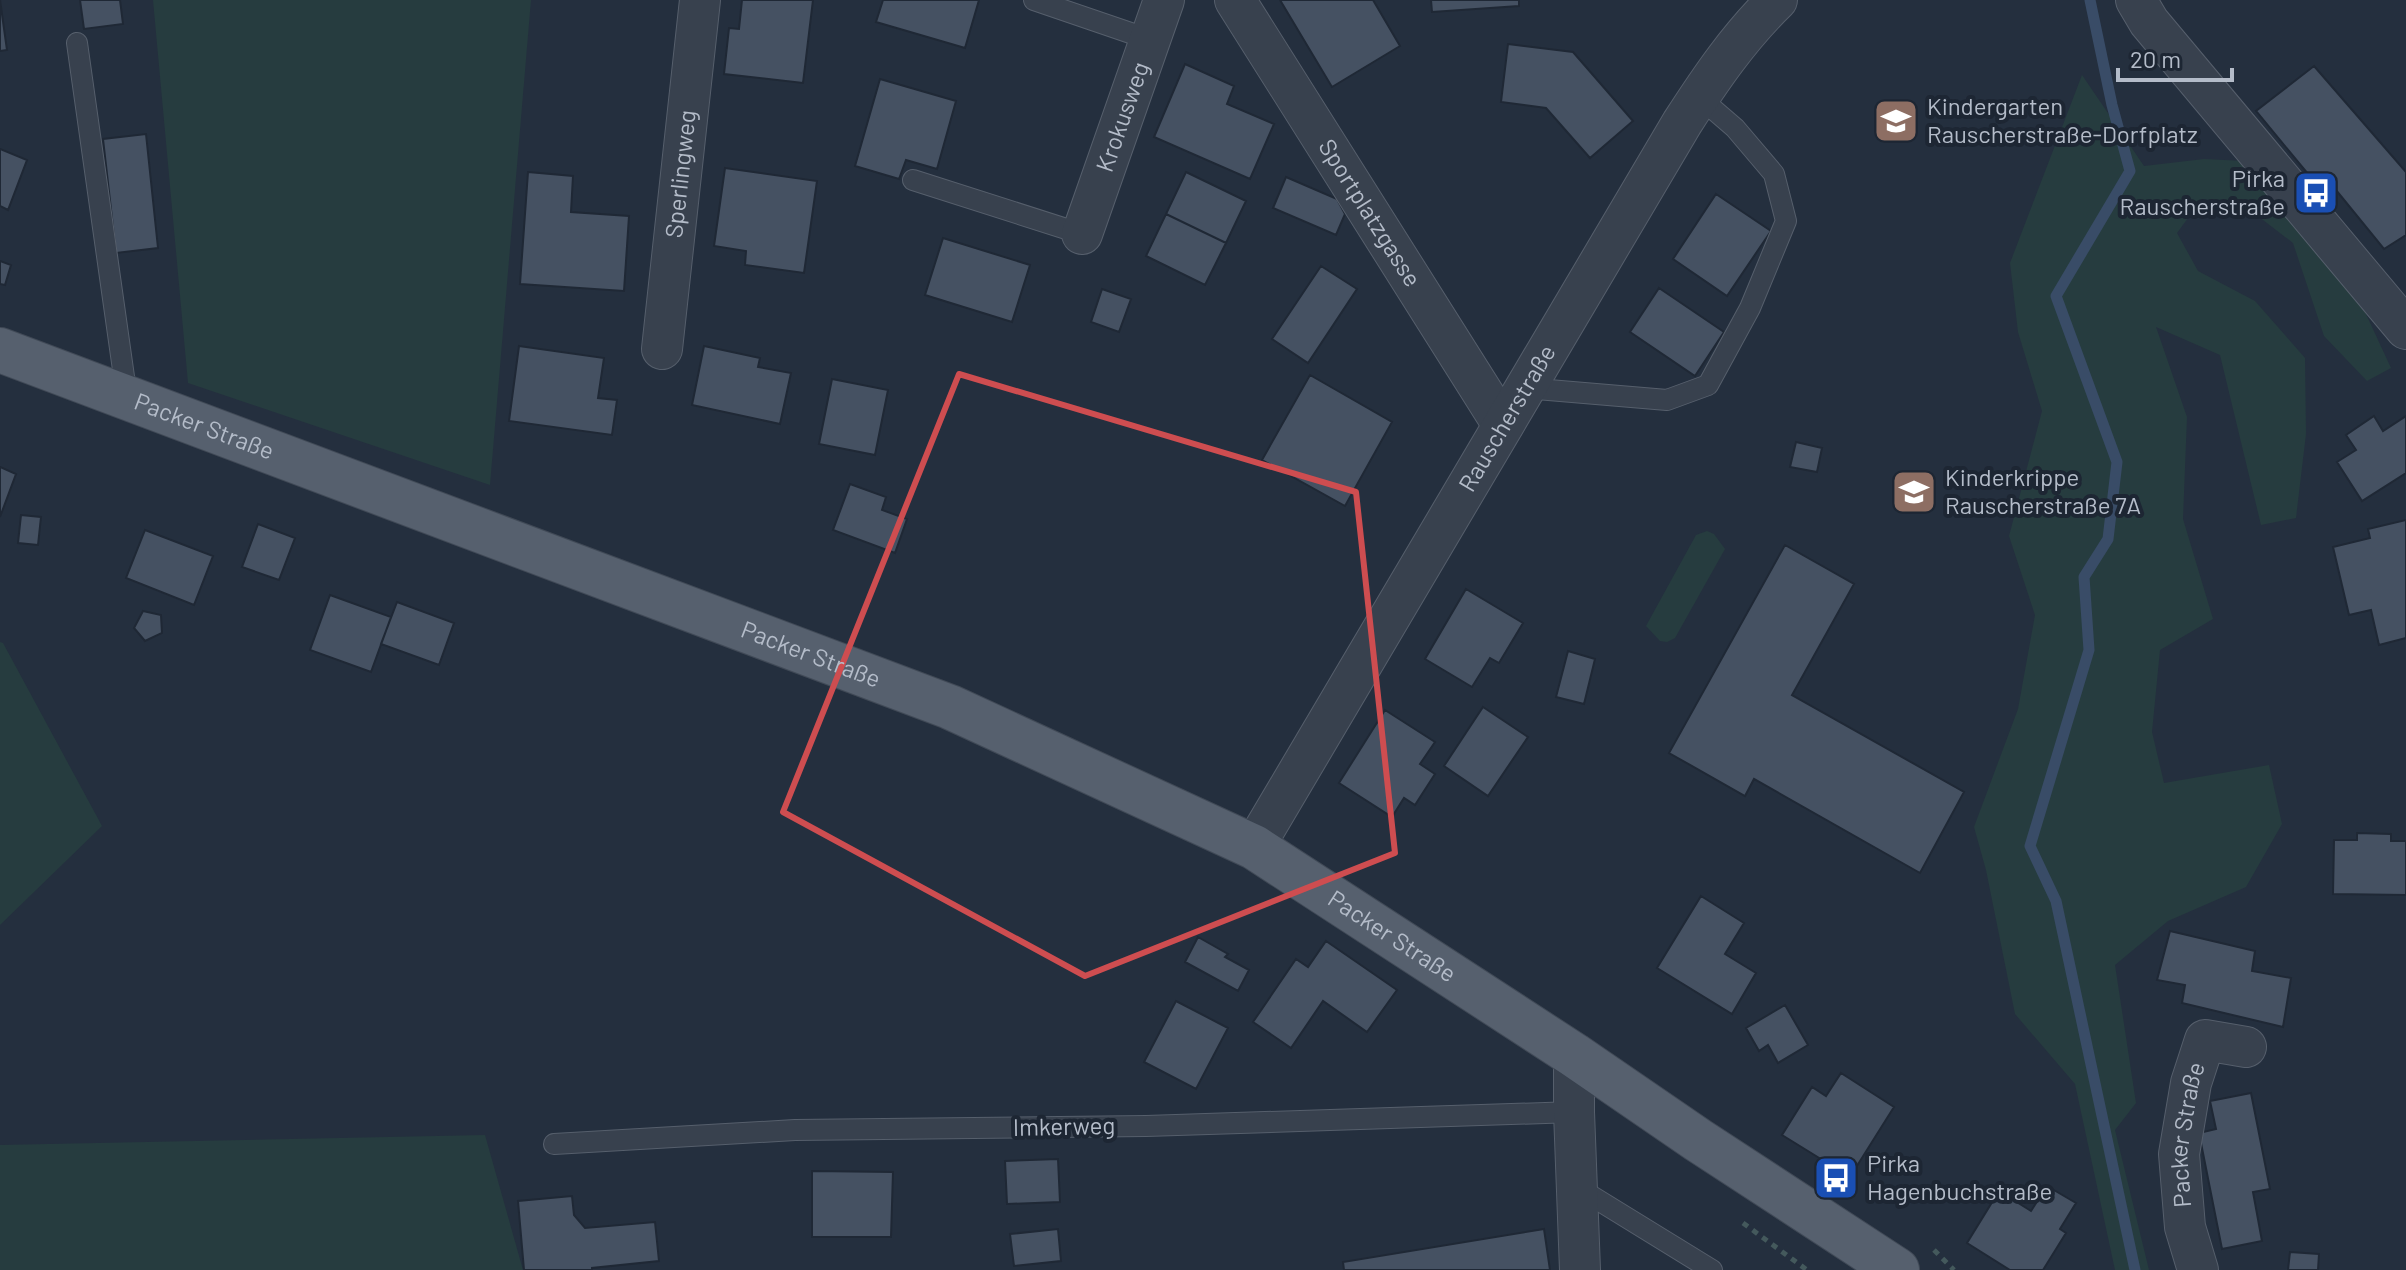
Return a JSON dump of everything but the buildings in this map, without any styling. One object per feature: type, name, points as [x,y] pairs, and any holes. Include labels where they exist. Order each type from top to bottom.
[{"type":"main road","name":"Packer Straße","points":[[0,350],[950,707],[1254,847],[1897,1270]]},
{"type":"street","name":"Sperlingweg","points":[[662,349],[700,0]]},
{"type":"street","name":"Krokusweg","points":[[1082,234],[1164,0]]},
{"type":"street","name":"Sportplatzgasse","points":[[1235,0],[1503,425]]},
{"type":"street","name":"Rauscherstraße","points":[[1254,847],[1699,97],[1717,68],[1752,24],[1777,0]]},
{"type":"street","points":[[2136,0],[2149,22],[2406,329]]},
{"type":"street","name":"Packer Straße","points":[[2198,1270],[2185,1227],[2179,1154],[2191,1083],[2205,1040],[2246,1047]]},
{"type":"street","points":[[1574,1055],[1580,1270]]},
{"type":"lane","points":[[1034,0],[1151,40]]},
{"type":"lane","points":[[77,43],[127,398]]},
{"type":"lane","points":[[1525,388],[1667,400],[1708,385],[1750,308],[1786,221],[1774,174],[1735,128],[1699,97]]},
{"type":"lane","points":[[913,180],[1082,234]]},
{"type":"lane","name":"Imkerweg","points":[[554,1144],[795,1130],[1146,1126],[1574,1112]]},
{"type":"lane","points":[[1577,1187],[1712,1270]]},
{"type":"highlighted area","points":[[959,374],[1356,492],[1395,853],[1085,976],[783,812]]},
{"type":"green space","points":[[153,0],[531,0],[490,485],[188,383]]},
{"type":"green space","points":[[2082,75],[2144,166],[2204,159],[2245,161],[2359,299],[2391,368],[2367,381],[2324,336],[2293,243],[2241,203],[2202,199],[2177,233],[2198,271],[2255,301],[2305,358],[2306,434],[2296,518],[2261,525],[2220,355],[2156,327],[2187,417],[2183,519],[2213,619],[2160,650],[2152,732],[2164,783],[2269,765],[2282,824],[2246,887],[2168,921],[2115,965],[2136,1103],[2115,1130],[2149,1270],[2115,1270],[2075,1084],[2015,1014],[1986,870],[1974,827],[2018,709],[2035,615],[2009,536],[2042,411],[2018,332],[2010,263]]},
{"type":"green space","points":[[1707,531],[1714,534],[1725,549],[1675,638],[1660,641],[1646,626],[1696,535]]},
{"type":"green space","points":[[0,642],[102,826],[0,925]]},
{"type":"green space","points":[[485,1135],[523,1270],[0,1270],[0,1145]]},
{"type":"waterway","points":[[2090,0],[2112,105],[2130,171],[2056,296],[2117,462],[2108,539],[2084,577],[2089,650],[2030,846],[2056,901],[2135,1270]]},
{"type":"place","name":"Kindergarten Rauscherstraße-Dorfplatz","points":[[1896,121]]},
{"type":"place","name":"Pirka Rauscherstraße","points":[[2316,193]]},
{"type":"place","name":"Kinderkrippe Rauscherstraße 7A","points":[[1914,492]]},
{"type":"place","name":"Pirka Hagenbuchstraße","points":[[1836,1178]]}]
